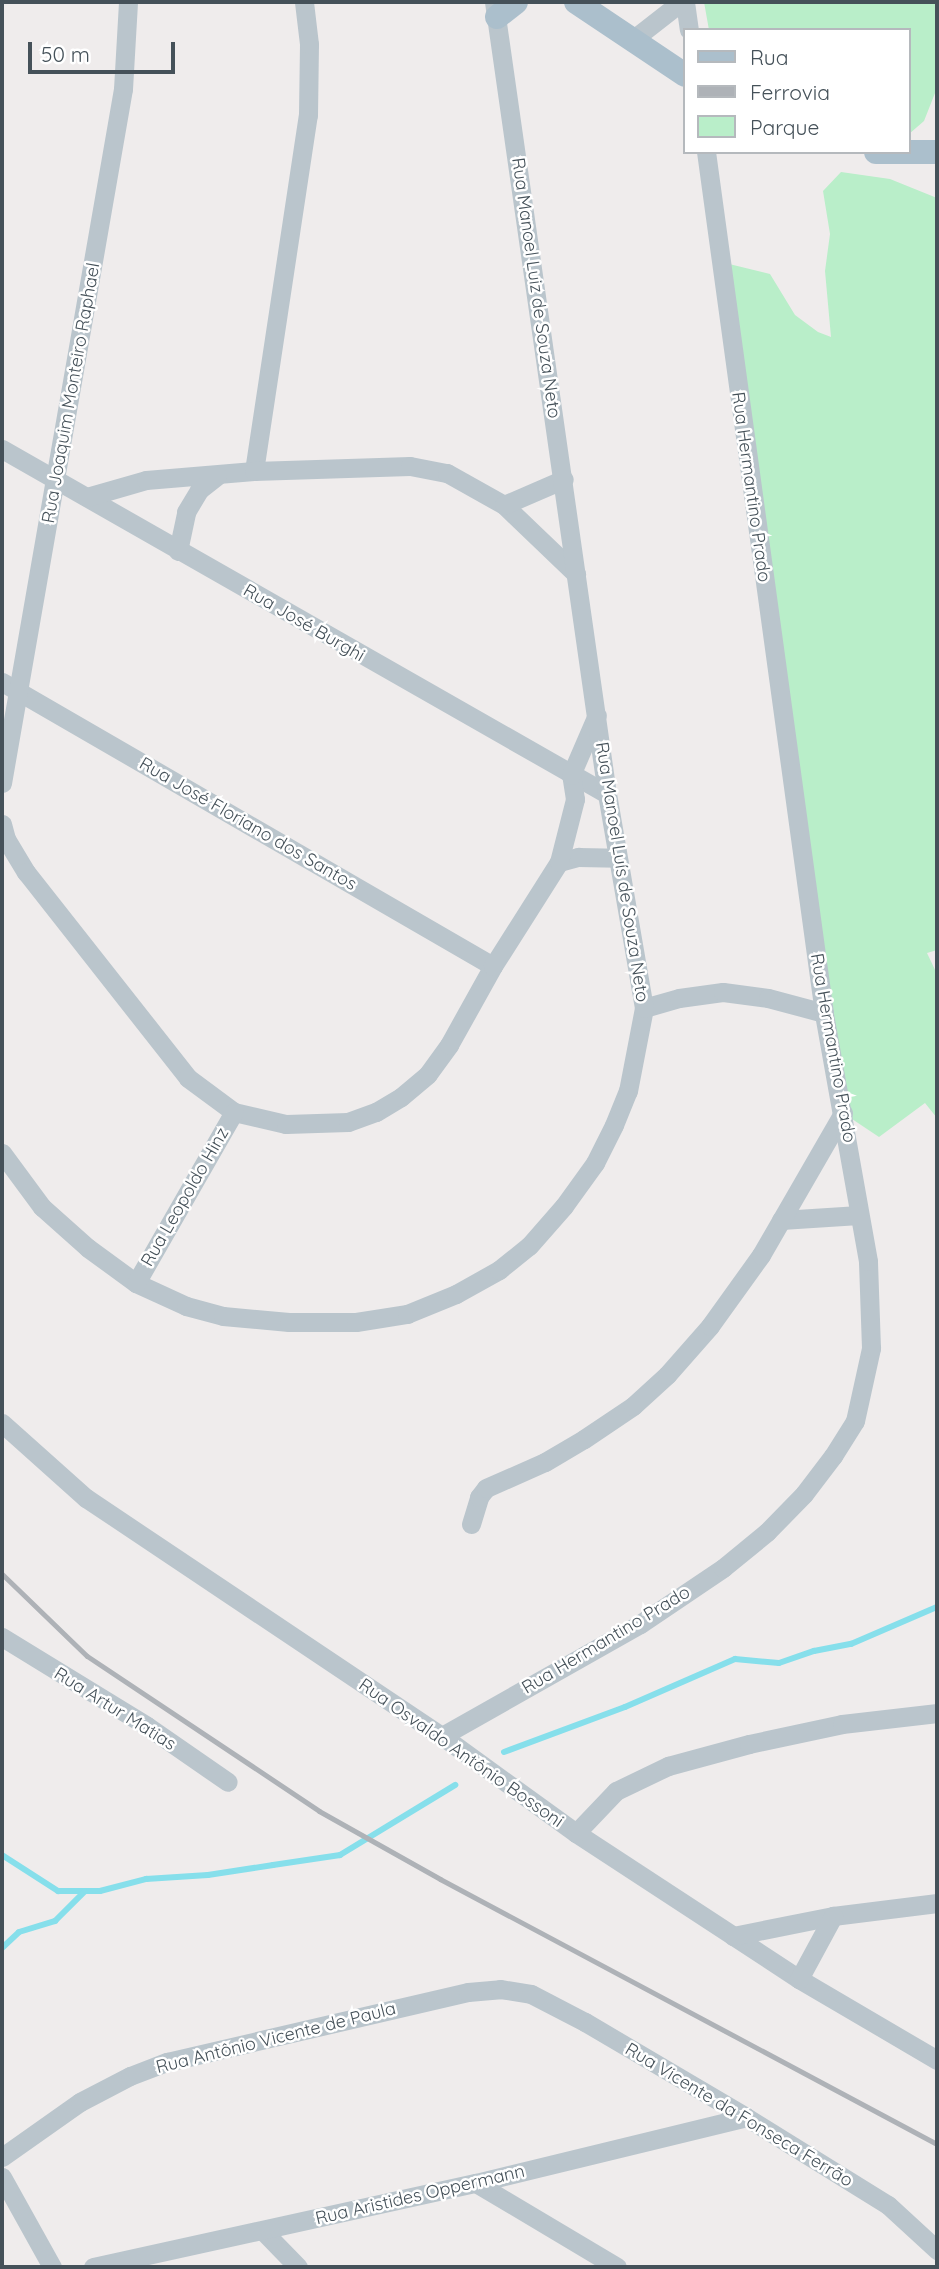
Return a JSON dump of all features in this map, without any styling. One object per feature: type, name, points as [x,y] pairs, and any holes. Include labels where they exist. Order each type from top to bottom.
[{"type":"main road","points":[[496,10],[516,2]]},
{"type":"main road","points":[[576,2],[684,74]]},
{"type":"main road","points":[[911,152],[937,152]]},
{"type":"street","name":"Rua Joaquim Monteiro Raphael","points":[[2,783],[57,480],[123,89],[128,2]]},
{"type":"street","points":[[254,471],[308,115],[309,44],[304,2]]},
{"type":"street","points":[[631,41],[683,2],[689,28]]},
{"type":"street","name":"Rua Manoel Luiz de Souza Neto","points":[[496,10],[576,574]]},
{"type":"street","name":"Rua Hermantino Prado","points":[[442,1736],[640,1624],[723,1568],[767,1532],[804,1494],[855,1421],[871,1348],[869,1261],[824,1013],[706,154]]},
{"type":"street","name":"Rua José Burghi","points":[[2,449],[607,794]]},
{"type":"street","points":[[86,497],[146,480],[254,471],[410,466],[447,474],[504,505],[576,574]]},
{"type":"street","points":[[178,551],[186,512],[200,491],[217,476]]},
{"type":"street","points":[[504,505],[564,480]]},
{"type":"street","name":"Rua Manoel Luís de Souza Neto","points":[[2,1153],[42,1207],[88,1248],[136,1283],[186,1306],[223,1316],[289,1322],[356,1322],[407,1314],[467,1288],[499,1270],[529,1246],[564,1206],[595,1163],[628,1091],[644,1008],[617,858],[576,574]]},
{"type":"street","name":"Rua José Floriano dos Santos","points":[[2,682],[493,966]]},
{"type":"street","points":[[2,824],[6,839],[26,872],[188,1079],[234,1112],[286,1124],[348,1122],[376,1112],[401,1097],[428,1074],[449,1045],[493,966],[559,862],[575,799],[571,775],[597,714]]},
{"type":"street","points":[[559,862],[578,857],[617,858]]},
{"type":"street","points":[[644,1008],[679,998],[723,992],[768,998],[824,1013]]},
{"type":"street","name":"Rua Leopoldo Hinz","points":[[136,1283],[234,1112]]},
{"type":"street","points":[[471,1524],[479,1497],[486,1488],[545,1462],[584,1440],[633,1406],[667,1375],[710,1326],[761,1255],[843,1113]]},
{"type":"street","points":[[781,1220],[859,1215]]},
{"type":"street","name":"Rua Osvaldo Antônio Bossoni","points":[[2,1423],[86,1498],[442,1736],[576,1833],[799,1979],[937,2060]]},
{"type":"street","name":"Rua Artur Matias","points":[[2,1637],[147,1726],[228,1782]]},
{"type":"street","points":[[576,1833],[615,1791],[668,1766],[748,1744],[842,1724],[937,1713]]},
{"type":"street","points":[[733,1936],[833,1916],[937,1903]]},
{"type":"street","points":[[799,1979],[833,1916]]},
{"type":"street","name":"Rua Antônio Vicente de Paula","points":[[2,2157],[80,2102],[130,2076],[167,2062],[468,1992],[500,1989],[531,1994]]},
{"type":"street","name":"Rua Vicente da Fonseca Ferrão","points":[[531,1994],[585,2022],[746,2117],[888,2205],[937,2250]]},
{"type":"street","name":"Rua Aristides Oppermann","points":[[93,2267],[476,2183],[746,2117]]},
{"type":"street","points":[[2,2177],[52,2267]]},
{"type":"street","points":[[476,2183],[617,2267]]},
{"type":"street","points":[[263,2231],[283,2259],[298,2267]]},
{"type":"green space","points":[[704,2],[937,2],[937,88],[924,121],[911,132],[911,28],[709,28]]},
{"type":"green space","points":[[841,172],[890,179],[937,198],[937,950],[927,953],[937,974],[937,1118],[925,1103],[879,1137],[843,1113],[721,262],[770,274],[795,315],[818,332],[831,337],[825,271],[830,234],[823,191]]},
{"type":"waterway","points":[[504,1752],[625,1707],[735,1659],[779,1663],[814,1651],[851,1644],[937,1607]]},
{"type":"waterway","points":[[2,1855],[58,1891],[100,1891],[146,1879],[208,1875],[340,1855],[455,1785]]},
{"type":"waterway","points":[[2,1948],[19,1932],[55,1921],[85,1891]]},
{"type":"railway","points":[[2,1574],[87,1656],[319,1811],[440,1879],[937,2144]]}]
